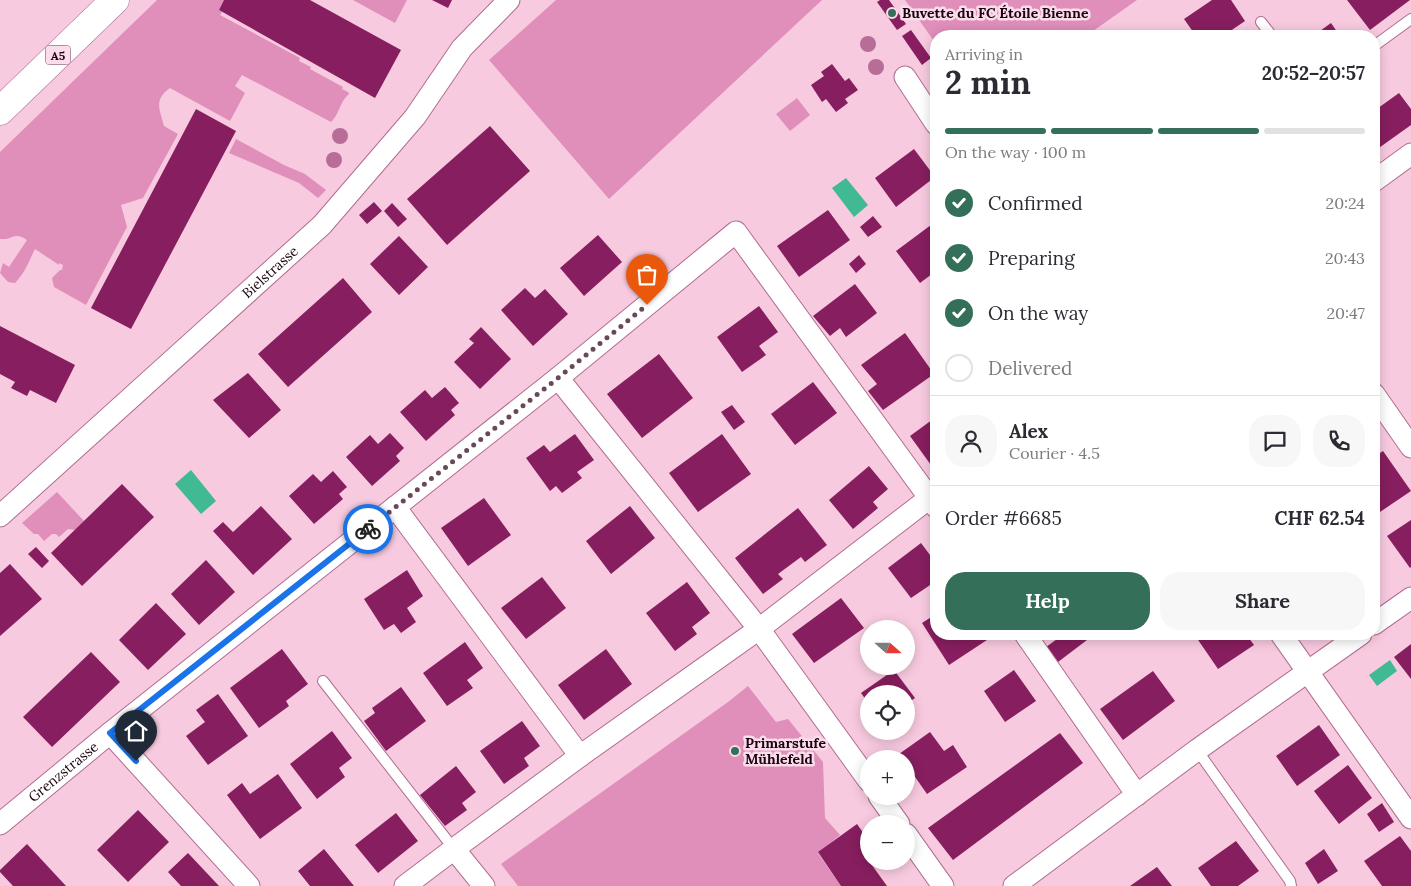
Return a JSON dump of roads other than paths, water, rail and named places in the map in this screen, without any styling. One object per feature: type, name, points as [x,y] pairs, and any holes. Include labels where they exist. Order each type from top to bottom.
[{"type":"highway","name":"A5","points":[[0,111],[115,0]]},
{"type":"street","name":"Bielstrasse","points":[[0,516],[322,225],[415,117],[462,48],[509,0]]},
{"type":"street","points":[[905,77],[930,115]]},
{"type":"street","points":[[1380,174],[1411,154]]},
{"type":"street","name":"Grenzstrasse","points":[[0,824],[110,733],[558,378],[736,232],[930,494]]},
{"type":"street","points":[[558,378],[759,629],[860,769]]},
{"type":"street","points":[[1380,403],[1411,447]]},
{"type":"street","points":[[405,886],[580,756],[759,629],[930,502]]},
{"type":"street","points":[[395,507],[580,756]]},
{"type":"street","points":[[1380,620],[1411,598]]},
{"type":"street","points":[[1029,640],[1138,794]]},
{"type":"street","points":[[1285,640],[1411,818]]},
{"type":"street","points":[[1014,886],[1197,750],[1353,640]]},
{"type":"street","points":[[110,733],[249,886]]},
{"type":"street","points":[[915,847],[943,886]]},
{"type":"street","points":[[454,849],[484,886]]},
{"type":"lane","points":[[1380,42],[1411,19]]},
{"type":"lane","points":[[1261,22],[1267,30]]},
{"type":"lane","points":[[323,681],[454,849]]},
{"type":"lane","points":[[1197,750],[1290,880],[1292,886]]},
{"type":"place","name":"Buvette du FC Étoile Bienne","points":[[892,13]]},
{"type":"place","name":"Primarstufe Mühlefeld","points":[[735,751]]}]
